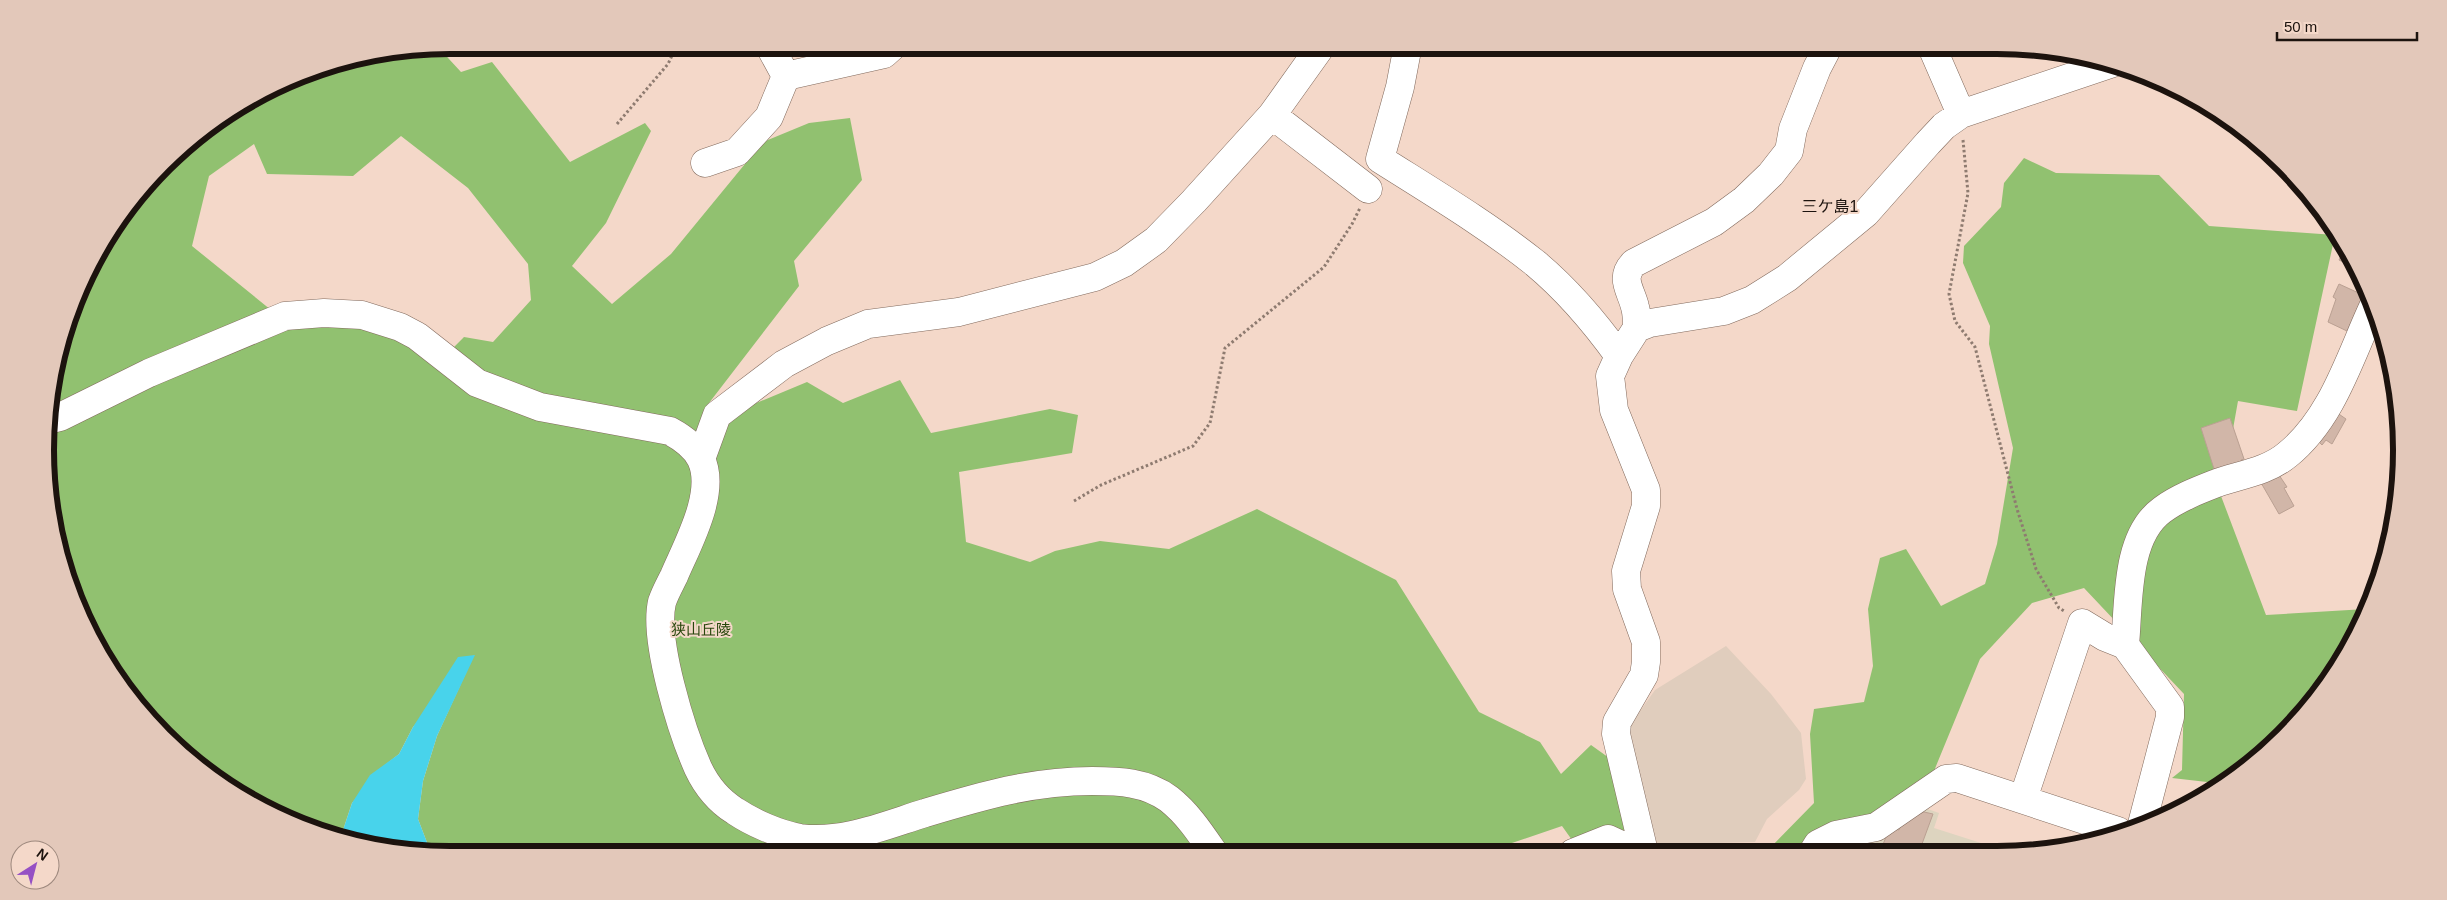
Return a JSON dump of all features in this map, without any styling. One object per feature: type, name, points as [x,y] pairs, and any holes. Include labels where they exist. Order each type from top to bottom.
[{"type":"street","points":[[774,54],[786,76]]},
{"type":"street","points":[[786,76],[884,54]]},
{"type":"street","points":[[701,459],[717,415],[784,364],[827,340],[868,324],[893,319],[959,312],[1095,277],[1124,264],[1162,233],[1272,115],[1316,54]]},
{"type":"street","points":[[1406,54],[1400,87],[1380,159],[1491,230],[1536,264],[1605,336],[1619,356]]},
{"type":"street","points":[[1643,846],[1616,734],[1617,722],[1644,675],[1646,662],[1646,642],[1627,589],[1626,571],[1646,506],[1646,490],[1614,410],[1610,376],[1619,356],[1637,328],[1636,308],[1626,284],[1629,268],[1634,263],[1714,222],[1744,200],[1771,174],[1789,151],[1797,120],[1824,54]]},
{"type":"street","points":[[1935,54],[1961,114]]},
{"type":"street","points":[[1637,328],[1650,323],[1724,311],[1752,300],[1787,278],[1866,212],[1928,142],[1944,126],[1961,114],[2101,67]]},
{"type":"street","points":[[705,163],[737,152],[769,117],[786,76]]},
{"type":"street","points":[[1272,115],[1368,189]]},
{"type":"street","points":[[55,418],[150,373],[285,316],[334,313],[362,315],[400,327],[417,336],[477,383],[506,396],[540,407],[670,431],[685,439],[701,459],[707,484],[696,524],[662,603],[661,639],[670,680],[698,768],[714,793],[734,810],[774,830],[800,838],[831,838],[862,832],[984,795],[1027,785],[1071,781],[1117,780],[1144,785],[1168,799],[1194,823],[1209,846]]},
{"type":"street","points":[[2124,645],[2136,544],[2147,525],[2162,510],[2186,496],[2278,462],[2300,444],[2321,416],[2341,380],[2369,316]]},
{"type":"street","points":[[2023,799],[2082,623],[2105,637],[2124,645],[2170,707],[2170,717],[2144,818]]},
{"type":"street","points":[[1816,846],[1836,835],[1876,827],[1946,779],[1957,778],[2112,829]]},
{"type":"street","points":[[1589,846],[1608,839],[1623,846]]},
{"type":"path","points":[[617,124],[668,64],[673,54]]},
{"type":"path","points":[[1961,114],[1968,193],[1949,294],[1955,321],[1975,347],[2036,569],[2059,608],[2082,623]]},
{"type":"path","points":[[1074,501],[1101,484],[1193,446],[1210,423],[1225,348],[1324,267],[1352,224],[1368,189]]},
{"type":"shaded area","points":[[1726,646],[1771,694],[1801,733],[1806,779],[1799,790],[1767,819],[1755,842],[1646,845],[1626,731],[1655,690]]},
{"type":"shaded area","points":[[1922,807],[1939,813],[1934,828],[1981,843],[1980,846],[1836,846],[1840,836]]},
{"type":"green space","name":"狭山丘陵","points":[[445,54],[461,72],[492,62],[570,162],[645,123],[651,131],[606,223],[572,266],[612,304],[671,254],[763,142],[809,123],[850,118],[862,180],[794,261],[799,286],[709,403],[754,404],[807,382],[843,403],[900,380],[931,433],[1050,409],[1078,415],[1072,453],[959,472],[966,542],[1030,562],[1055,551],[1100,541],[1169,549],[1257,509],[1396,580],[1479,712],[1540,742],[1561,774],[1591,745],[1619,765],[1631,833],[1572,840],[1562,826],[1505,846],[428,845],[418,819],[423,781],[437,736],[474,655],[413,727],[399,754],[385,765],[352,803],[342,832],[298,816],[275,805],[230,779],[189,748],[152,711],[136,691],[107,648],[95,625],[84,602],[67,553],[57,502],[55,476],[54,450],[57,398],[67,347],[75,323],[84,298],[107,252],[152,189],[189,152],[252,107],[298,84],[347,67],[373,61],[398,57]],"holes":[[[401,136],[468,188],[528,264],[531,300],[493,342],[464,337],[449,352],[356,307],[292,327],[192,246],[209,176],[254,144],[267,174],[353,176]]]},
{"type":"green space","points":[[2024,158],[2056,173],[2159,175],[2209,226],[2329,235],[2334,242],[2297,411],[2238,401],[2221,496],[2266,615],[2359,609],[2340,648],[2295,711],[2258,748],[2210,784],[2172,778],[2182,770],[2184,694],[2084,588],[2032,603],[1980,659],[1920,805],[1838,846],[1772,846],[1814,803],[1810,734],[1814,709],[1864,702],[1873,666],[1868,609],[1880,558],[1906,549],[1941,606],[1985,584],[1997,544],[2013,448],[1989,344],[1990,326],[1963,263],[1964,246],[2001,207],[2004,183]]},
{"type":"water","points":[[475,655],[437,736],[423,781],[418,819],[428,845],[398,843],[342,832],[352,803],[370,775],[399,754],[413,727],[458,657]]},
{"type":"building","points":[[2342,255],[2346,263],[2339,260]]},
{"type":"building","points":[[2339,284],[2361,294],[2362,297],[2347,331],[2328,322],[2336,299],[2333,297]]},
{"type":"building","points":[[2333,410],[2346,419],[2332,444],[2326,440],[2322,445],[2318,441]]},
{"type":"building","points":[[2230,418],[2244,459],[2241,460],[2242,464],[2218,472],[2217,468],[2214,469],[2201,428]]},
{"type":"building","points":[[2277,472],[2287,487],[2284,488],[2294,506],[2279,514],[2260,481]]},
{"type":"building","points":[[1924,812],[1933,814],[1921,846],[1882,846],[1890,827],[1899,830],[1903,820]]},
{"type":"district","name":"三ケ島1","points":[[1830,206]]}]
